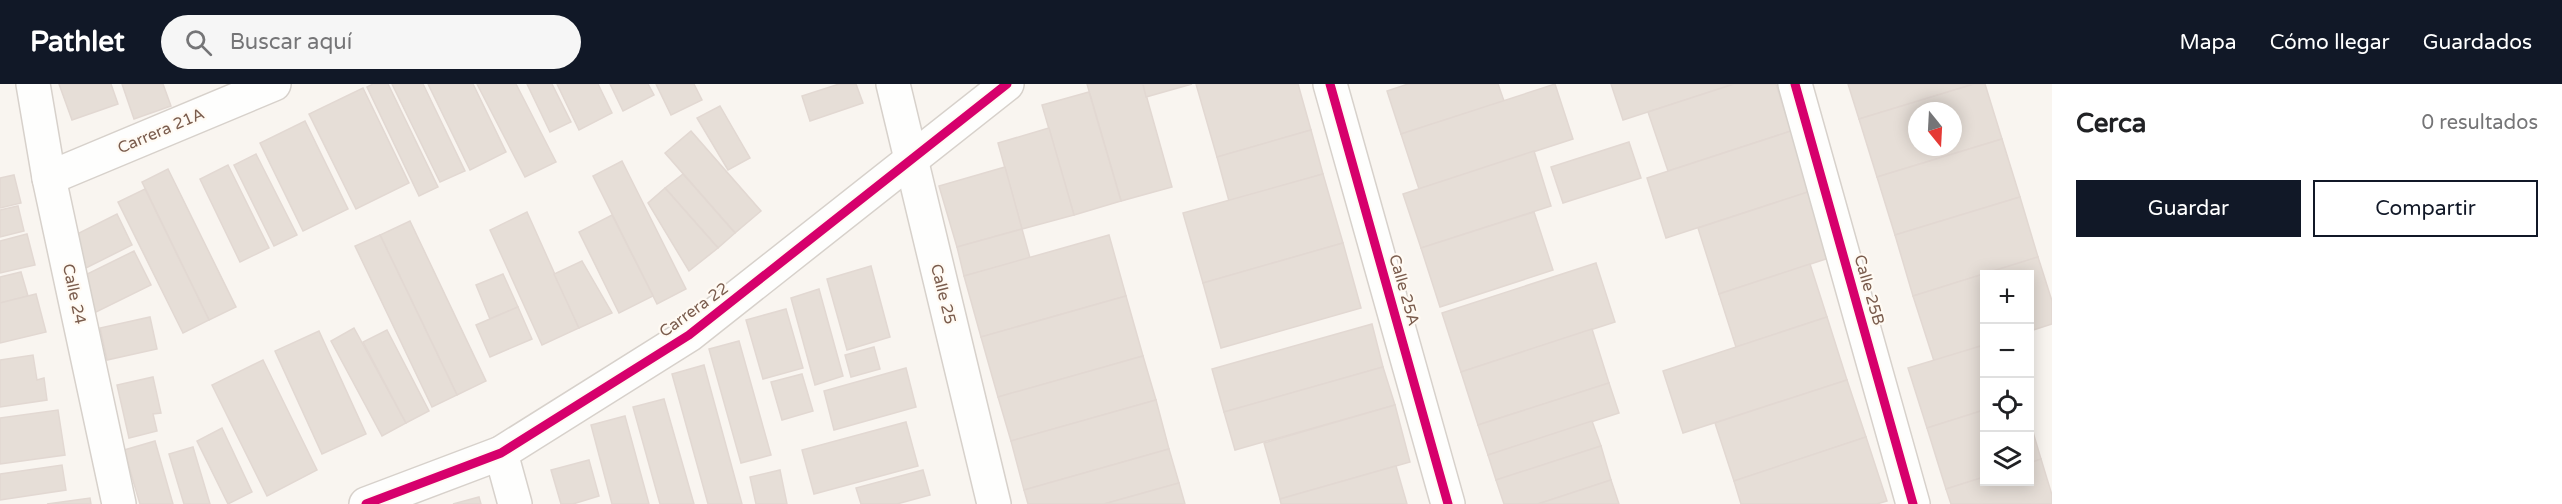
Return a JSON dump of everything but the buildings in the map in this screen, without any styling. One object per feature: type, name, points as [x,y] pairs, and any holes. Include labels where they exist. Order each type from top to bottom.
[{"type":"street","name":"Calle 24","points":[[33,84],[49,178],[119,504]]},
{"type":"street","name":"Carrera 21A","points":[[49,178],[273,84]]},
{"type":"street","name":"Calle 25","points":[[893,84],[994,504]]},
{"type":"street","name":"Carrera 22","points":[[366,504],[501,453],[689,335],[1007,84]]},
{"type":"street","name":"Calle 25A","points":[[1330,84],[1448,504]]},
{"type":"street","name":"Calle 25B","points":[[1795,84],[1913,504]]},
{"type":"street","points":[[501,453],[515,504]]},
{"type":"cycle path","points":[[366,504],[501,453],[689,335],[1007,84]]},
{"type":"cycle path","points":[[1330,84],[1448,504]]},
{"type":"cycle path","points":[[1795,84],[1913,504]]}]
